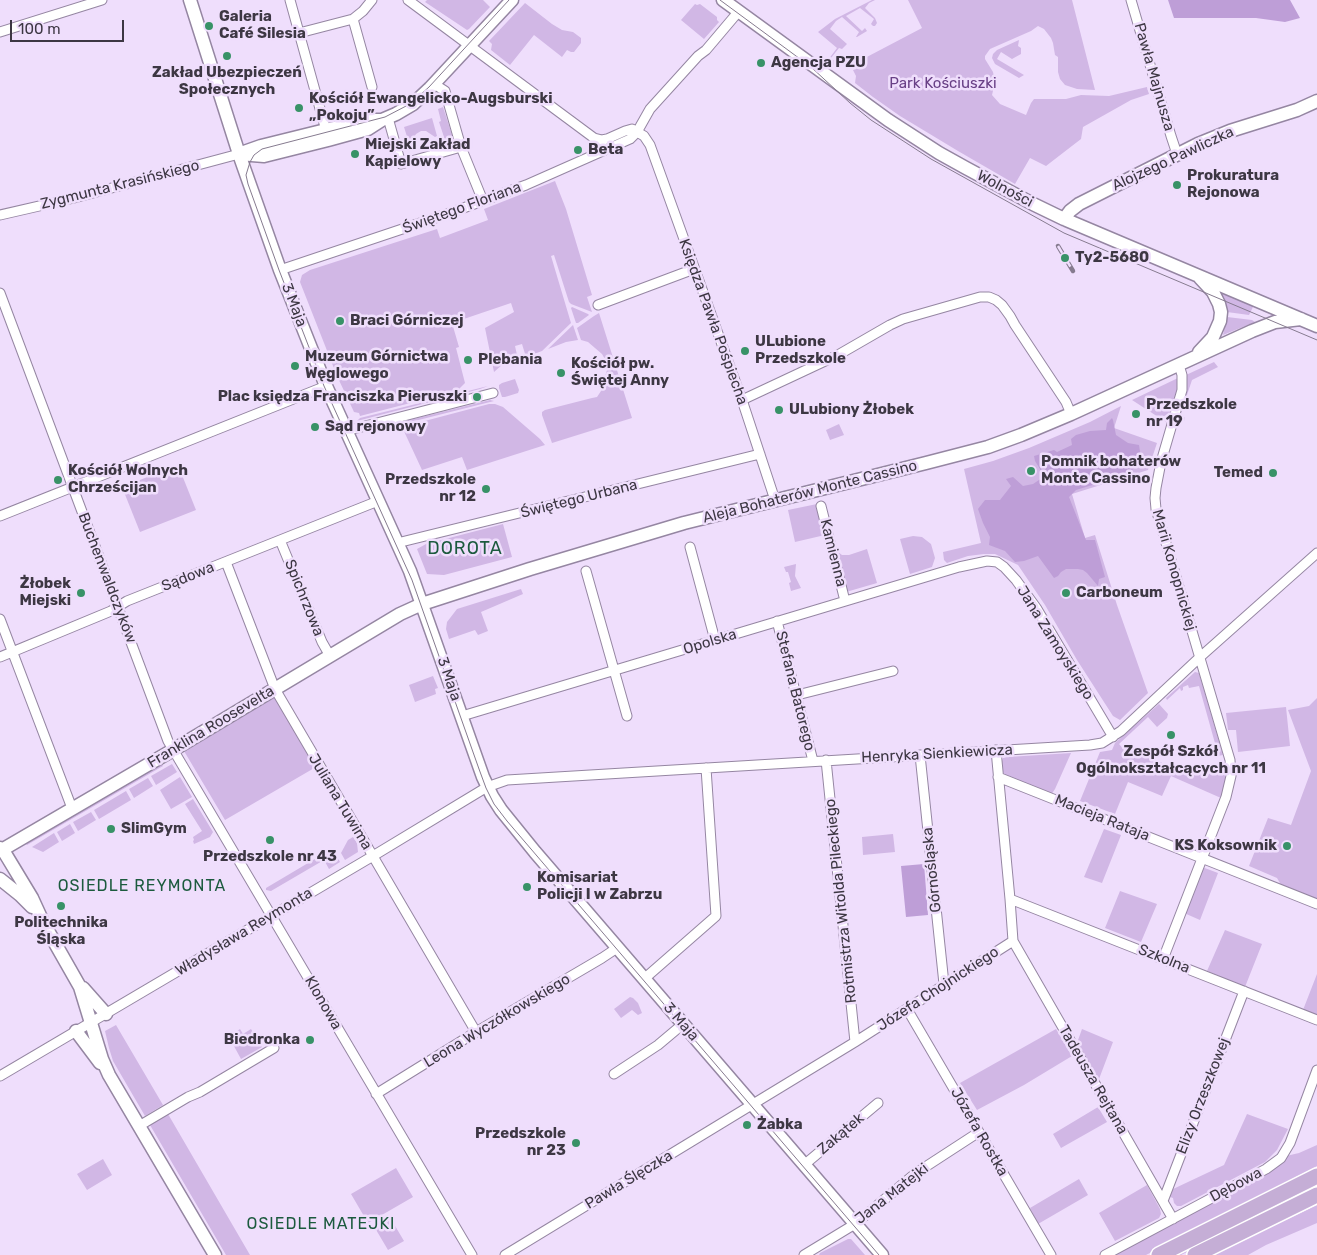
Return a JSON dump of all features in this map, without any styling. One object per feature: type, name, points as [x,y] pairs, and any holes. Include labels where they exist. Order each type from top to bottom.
[{"type":"main road","points":[[1159,1255],[1317,1176]]},
{"type":"main road","points":[[1196,1255],[1317,1195]]},
{"type":"street","points":[[0,32],[102,0]]},
{"type":"street","name":"3 Maja","points":[[190,0],[239,154],[280,270],[326,386],[397,543],[422,604],[487,787],[506,816],[617,948],[882,1255]]},
{"type":"street","points":[[290,0],[327,135]]},
{"type":"street","points":[[299,33],[353,19],[372,0]]},
{"type":"street","points":[[408,0],[594,138],[602,140],[632,129],[637,132],[646,114],[706,50],[739,11]]},
{"type":"street","points":[[239,154],[264,156],[327,135],[368,129],[402,111],[413,104],[434,84],[512,0]]},
{"type":"street","name":"Wolności","points":[[723,0],[801,58],[915,138],[966,168],[1064,219],[1317,326]]},
{"type":"street","name":"Pawła Majnusza","points":[[1131,0],[1178,154]]},
{"type":"street","points":[[353,19],[372,87]]},
{"type":"street","points":[[434,84],[445,91],[461,147],[483,201]]},
{"type":"street","name":"Alojzego Pawliczka","points":[[1064,219],[1079,204],[1215,136],[1297,110],[1317,101]]},
{"type":"street","name":"Księdza Pawła Pośpiecha","points":[[646,114],[650,145],[742,400],[775,500]]},
{"type":"street","points":[[385,119],[401,164],[461,147]]},
{"type":"street","name":"Księdza Pawła Pośpiecha","points":[[637,132],[644,136],[650,145]]},
{"type":"street","name":"Świętego Floriana","points":[[280,270],[526,185],[630,139],[637,132]]},
{"type":"street","points":[[588,158],[595,150],[594,138]]},
{"type":"street","name":"Zygmunta Krasińskiego","points":[[0,215],[74,198],[239,154]]},
{"type":"street","points":[[598,305],[694,269]]},
{"type":"street","name":"Aleja Bohaterów Monte Cassino","points":[[1184,362],[1213,338],[1220,321],[1221,312],[1213,292],[1202,279],[1192,273]]},
{"type":"street","name":"Buchenwaldczyków","points":[[0,294],[173,750]]},
{"type":"street","points":[[742,400],[838,355],[903,319],[980,297],[989,297],[1002,305],[1010,316],[1066,402],[1071,414]]},
{"type":"street","points":[[1260,328],[1272,318],[1268,305]]},
{"type":"street","name":"Aleja Bohaterów Monte Cassino","points":[[422,604],[684,522],[979,450],[1071,414],[1260,328],[1281,321],[1301,319]]},
{"type":"street","name":"Marii Konopnickiej","points":[[1163,959],[1226,797],[1231,776],[1230,760],[1156,509],[1155,498],[1161,462],[1182,390],[1184,362]]},
{"type":"street","points":[[0,516],[326,386]]},
{"type":"street","points":[[346,431],[493,393]]},
{"type":"street","name":"Świętego Urbana","points":[[397,543],[760,454]]},
{"type":"street","name":"Sądowa","points":[[0,657],[127,602],[378,501]]},
{"type":"street","name":"Kamienna","points":[[821,506],[844,601]]},
{"type":"street","name":"Spichrzowa","points":[[280,540],[322,642],[330,656]]},
{"type":"street","points":[[690,547],[715,640]]},
{"type":"street","name":"Henryka Sienkiewicza","points":[[487,787],[507,780],[1102,742],[1121,731],[1199,658],[1317,553]]},
{"type":"street","name":"Jana Zamoyskiego","points":[[959,567],[987,561],[998,562],[1009,572],[1037,609],[1113,737]]},
{"type":"street","name":"Juliana Tuwima","points":[[226,562],[275,689],[476,1032]]},
{"type":"street","name":"Opolska","points":[[462,716],[959,567]]},
{"type":"street","points":[[586,571],[627,716]]},
{"type":"street","name":"Franklina Roosevelta","points":[[1,850],[400,614],[422,604]]},
{"type":"street","points":[[0,619],[73,809]]},
{"type":"street","name":"Stefana Batorego","points":[[777,621],[813,761]]},
{"type":"street","points":[[797,695],[893,670]]},
{"type":"street","name":"Klonowa","points":[[173,750],[472,1255]]},
{"type":"street","name":"Józefa Chojnickiego","points":[[753,1106],[767,1095],[856,1042],[1013,941],[996,750]]},
{"type":"street","name":"Górnośląska","points":[[920,755],[944,984]]},
{"type":"street","name":"Rotmistrza Witolda Pileckiego","points":[[826,760],[856,1042]]},
{"type":"street","points":[[644,979],[716,916],[706,768]]},
{"type":"street","name":"Macieja Rataja","points":[[998,777],[1317,904]]},
{"type":"street","name":"Władysława Reymonta","points":[[0,1076],[487,787]]},
{"type":"street","points":[[1,850],[32,898],[43,922],[78,982],[102,1060],[109,1075],[215,1255]]},
{"type":"street","points":[[0,879],[20,895],[43,922]]},
{"type":"street","name":"Szkolna","points":[[1010,899],[1317,1020]]},
{"type":"street","name":"Tadeusza Rejtana","points":[[1013,941],[1173,1219]]},
{"type":"street","name":"Leona Wyczółkowskiego","points":[[376,1094],[617,948]]},
{"type":"street","points":[[78,982],[106,1014]]},
{"type":"street","name":"Elizy Orzeszkowej","points":[[1163,1201],[1244,991]]},
{"type":"street","name":"Józefa Rostka","points":[[907,1009],[1051,1255]]},
{"type":"street","points":[[614,1074],[658,1045],[683,1024]]},
{"type":"street","points":[[76,1032],[109,1075]]},
{"type":"street","points":[[139,1126],[274,1048]]},
{"type":"street","name":"Dębowa","points":[[1105,1255],[1266,1169],[1281,1158],[1290,1143],[1317,1070]]},
{"type":"street","name":"Zakątek","points":[[804,1165],[878,1103]]},
{"type":"street","name":"Pawła Ślęczka","points":[[505,1255],[753,1106]]},
{"type":"street","name":"Jana Matejki","points":[[804,1255],[855,1224],[916,1173],[979,1132]]},
{"type":"green space","points":[[427,0],[483,0],[490,7],[467,30],[425,2]]},
{"type":"green space","points":[[875,0],[865,8],[875,18],[877,23],[875,26],[871,24],[874,19],[860,8],[846,16],[862,31],[865,28],[867,31],[856,37],[859,32],[842,17],[830,29],[847,44],[842,49],[839,48],[831,58],[837,63],[835,66],[828,60],[837,48],[818,32],[835,19]]},
{"type":"green space","name":"Park Kościuszki","points":[[908,0],[1072,0],[1095,90],[1077,89],[1065,85],[1060,79],[1058,57],[1055,55],[1051,38],[1044,29],[1038,26],[990,49],[985,56],[993,72],[995,82],[992,95],[1000,104],[1026,115],[1034,99],[1066,99],[1081,95],[1109,96],[1147,87],[1149,94],[1131,100],[1083,127],[1081,139],[1046,166],[1030,158],[1015,184],[900,116],[855,83],[856,76],[853,70],[865,64],[863,59],[922,28]]},
{"type":"green space","points":[[525,3],[552,24],[562,30],[573,32],[581,38],[581,43],[574,52],[567,50],[562,57],[534,35],[510,65],[491,50],[492,44],[489,41]]},
{"type":"green space","points":[[695,4],[700,4],[717,17],[719,22],[704,39],[681,20]]},
{"type":"green space","points":[[1019,40],[1018,46],[1021,48],[1021,54],[1012,59],[1001,52],[997,59],[1024,75],[1019,78],[995,64],[992,58],[997,50]]},
{"type":"green space","points":[[443,107],[454,141],[446,143],[439,122],[441,121],[438,109]]},
{"type":"green space","points":[[432,118],[437,136],[435,137],[426,131],[421,131],[409,143],[404,127]]},
{"type":"green space","points":[[555,181],[566,209],[592,295],[587,297],[592,312],[569,302],[554,255],[551,256],[571,323],[542,351],[526,357],[522,344],[515,346],[517,355],[511,357],[494,372],[485,328],[514,312],[511,303],[452,323],[459,347],[456,348],[465,383],[457,391],[360,416],[359,413],[354,412],[337,376],[300,282],[302,275],[310,270],[437,229],[440,238],[488,220],[484,209]]},
{"type":"green space","points":[[1223,291],[1254,305],[1249,315],[1227,312]]},
{"type":"green space","points":[[572,307],[588,314],[589,315],[576,323]]},
{"type":"green space","points":[[599,313],[632,418],[552,443],[542,412],[597,397],[601,391],[607,370],[606,361],[602,354],[588,342],[581,340],[577,328]]},
{"type":"green space","points":[[1227,317],[1252,320],[1255,322],[1223,335]]},
{"type":"green space","points":[[573,325],[578,340],[566,342],[548,349]]},
{"type":"green space","points":[[1214,362],[1218,367],[1192,380],[1181,413],[1185,418],[1184,421],[1177,421],[1186,375]]},
{"type":"green space","points":[[1178,378],[1178,389],[1169,424],[1132,400]]},
{"type":"green space","points":[[515,379],[519,390],[518,393],[502,397],[499,385]]},
{"type":"green space","points":[[488,386],[480,389],[357,421],[360,418]]},
{"type":"green space","points":[[490,400],[494,401],[367,433],[366,431]]},
{"type":"green space","points":[[489,404],[503,407],[545,445],[467,470],[462,457],[422,470],[402,427]]},
{"type":"green space","points":[[1121,406],[1114,428],[1157,443],[1148,470],[1072,494],[1085,538],[1095,535],[1148,693],[1120,720],[1113,716],[1045,605],[1018,565],[995,554],[968,556],[947,563],[944,560],[943,552],[981,543],[964,469],[1029,448],[1090,422]]},
{"type":"green space","points":[[839,424],[844,435],[830,440],[826,430]]},
{"type":"green space","points":[[178,465],[196,510],[140,532],[122,487]]},
{"type":"green space","points":[[817,504],[825,535],[795,542],[788,510]]},
{"type":"green space","points":[[503,524],[512,557],[444,575],[427,574],[417,549],[426,544]]},
{"type":"green space","points":[[913,536],[922,537],[931,544],[935,558],[932,567],[910,574],[900,539]]},
{"type":"green space","points":[[867,549],[877,583],[846,592],[838,552],[842,555],[849,555]]},
{"type":"green space","points":[[796,564],[795,576],[801,588],[791,591],[789,583],[791,582],[788,572],[786,572],[784,567]]},
{"type":"green space","points":[[521,589],[523,594],[481,612],[488,631],[478,635],[475,630],[449,639],[446,629],[447,622],[457,609]]},
{"type":"green space","points":[[1195,672],[1199,673],[1223,755],[1207,758],[1191,756],[1206,752],[1207,757],[1218,754],[1199,686],[1189,688],[1188,685],[1183,687],[1181,691],[1180,688],[1167,700],[1166,698]]},
{"type":"green space","points":[[433,676],[438,688],[435,689],[436,694],[415,702],[409,685]]},
{"type":"green space","points":[[275,697],[316,767],[225,820],[184,751]]},
{"type":"green space","name":"KS Koksownik","points":[[1317,698],[1317,899],[1281,885],[1277,878],[1249,866],[1268,818],[1291,825],[1311,771],[1288,710],[1309,706]]},
{"type":"green space","points":[[1159,704],[1168,714],[1167,718],[1157,727],[1148,717],[1119,744],[1129,755],[1139,753],[1181,771],[1225,762],[1225,784],[1221,798],[1171,776],[1162,796],[1128,782],[1115,814],[1080,801],[1100,752],[1112,750],[1115,743]]},
{"type":"green space","points":[[1286,707],[1290,746],[1238,752],[1236,730],[1228,730],[1226,713]]},
{"type":"green space","points":[[1071,753],[1051,795],[1007,777],[1003,772],[1003,758]]},
{"type":"green space","points":[[162,764],[163,766],[26,844]]},
{"type":"green space","points":[[172,764],[177,772],[156,785],[151,776]]},
{"type":"green space","points":[[180,777],[192,797],[171,809],[160,790]]},
{"type":"green space","points":[[148,778],[153,786],[134,798],[129,789]]},
{"type":"green space","points":[[126,791],[131,800],[99,819],[94,810]]},
{"type":"green space","points":[[193,799],[213,832],[210,837],[194,844],[193,837],[202,831],[185,804]]},
{"type":"green space","points":[[91,812],[96,820],[78,831],[73,822]]},
{"type":"green space","points":[[70,824],[75,833],[62,841],[57,832]]},
{"type":"green space","points":[[1104,829],[1121,835],[1102,883],[1084,877]]},
{"type":"green space","points":[[54,833],[59,842],[43,852],[32,847]]},
{"type":"green space","points":[[893,834],[895,852],[863,855],[862,837]]},
{"type":"green space","points":[[353,837],[357,843],[358,852],[345,860],[341,853],[348,840]]},
{"type":"green space","points":[[330,850],[340,862],[329,869],[324,860],[271,891],[266,890],[266,888]]},
{"type":"green space","points":[[1202,867],[1218,873],[1200,920],[1184,913]]},
{"type":"green space","points":[[1120,891],[1157,904],[1141,942],[1105,928]]},
{"type":"green space","points":[[1225,930],[1262,944],[1245,987],[1207,971]]},
{"type":"green space","points":[[1317,974],[1317,1015],[1303,1010]]},
{"type":"green space","points":[[630,997],[638,1003],[642,1013],[638,1015],[632,1010],[621,1018],[614,1009]]},
{"type":"green space","points":[[116,1025],[163,1105],[145,1116],[113,1061],[105,1031]]},
{"type":"green space","points":[[240,1029],[243,1034],[251,1029],[262,1047],[241,1059],[229,1037]]},
{"type":"green space","points":[[1056,1029],[1072,1056],[977,1110],[960,1083]]},
{"type":"green space","points":[[1082,1029],[1113,1042],[1099,1079],[1096,1077],[1077,1043]]},
{"type":"green space","points":[[1098,1107],[1107,1122],[1061,1148],[1053,1134]]},
{"type":"green space","points":[[168,1114],[250,1255],[226,1255],[150,1125]]},
{"type":"green space","points":[[1247,1114],[1288,1129],[1277,1150],[1265,1162],[1181,1206],[1177,1206],[1173,1198],[1170,1197],[1171,1190],[1224,1165]]},
{"type":"green space","points":[[1317,1145],[1317,1166],[1146,1255],[1111,1255],[1286,1156],[1299,1153]]},
{"type":"green space","points":[[103,1159],[112,1175],[87,1190],[77,1174]]},
{"type":"green space","points":[[396,1168],[413,1197],[368,1223],[351,1194]]},
{"type":"green space","points":[[1079,1179],[1088,1195],[1038,1224],[1030,1208]]},
{"type":"green space","points":[[1317,1183],[1317,1188],[1181,1255],[1172,1255]]},
{"type":"green space","points":[[1147,1185],[1160,1209],[1161,1214],[1159,1218],[1115,1241],[1099,1213]]},
{"type":"green space","points":[[1317,1205],[1317,1223],[1248,1255],[1211,1255]]},
{"type":"green space","points":[[391,1219],[404,1241],[388,1250],[375,1228]]},
{"type":"green space","points":[[851,1239],[865,1255],[819,1255],[820,1253]]},
{"type":"shaded area","points":[[1168,0],[1290,0],[1300,18],[1285,22],[1256,18],[1174,18]]},
{"type":"shaded area","points":[[1112,418],[1116,435],[1128,443],[1139,445],[1140,464],[1125,475],[1076,490],[1069,497],[1086,540],[1095,540],[1105,577],[1099,579],[1098,586],[1083,570],[1066,569],[1054,578],[1038,556],[1015,562],[1005,551],[989,545],[990,537],[978,509],[985,500],[1000,500],[1011,486],[1006,479],[1013,477],[1023,486],[1033,484],[1042,478],[1034,456],[1054,450],[1057,452],[1072,445],[1071,439],[1076,435],[1090,431],[1106,430],[1107,423]]},
{"type":"shaded area","points":[[924,864],[928,915],[906,917],[901,866]]},
{"type":"tram line","points":[[509,0],[429,87],[410,104],[385,117],[262,149],[254,155],[250,162],[246,175],[248,184],[324,386],[412,580],[479,769],[494,804],[879,1255]]},
{"type":"tram line","points":[[720,0],[811,67],[871,120],[931,159],[1064,233],[1317,340]]},
{"type":"railway","points":[[1058,246],[1073,271]]},
{"type":"place","name":"Galeria Café Silesia","points":[[209,26]]},
{"type":"place","name":"Zakład Ubezpieczeń Społecznych","points":[[227,56]]},
{"type":"place","name":"Agencja PZU","points":[[761,63]]},
{"type":"place","name":"Kościół Ewangelicko-Augsburski „Pokoju”","points":[[299,108]]},
{"type":"place","name":"Beta","points":[[578,150]]},
{"type":"place","name":"Miejski Zakład Kąpielowy","points":[[355,154]]},
{"type":"place","name":"Prokuratura Rejonowa","points":[[1177,185]]},
{"type":"place","name":"Ty2-5680","points":[[1065,258]]},
{"type":"place","name":"Braci Górniczej","points":[[340,321]]},
{"type":"place","name":"ULubione Przedszkole","points":[[745,351]]},
{"type":"place","name":"Plebania","points":[[468,360]]},
{"type":"place","name":"Muzeum Górnictwa Węglowego","points":[[295,366]]},
{"type":"place","name":"Kościół pw. Świętej Anny","points":[[561,373]]},
{"type":"place","name":"Plac księdza Franciszka Pieruszki","points":[[477,397]]},
{"type":"place","name":"ULubiony Żłobek","points":[[779,410]]},
{"type":"place","name":"Przedszkole nr 19","points":[[1136,414]]},
{"type":"place","name":"Sąd rejonowy","points":[[315,427]]},
{"type":"place","name":"Pomnik bohaterów Monte Cassino","points":[[1031,471]]},
{"type":"place","name":"Temed","points":[[1273,473]]},
{"type":"place","name":"Kościół Wolnych Chrześcijan","points":[[58,480]]},
{"type":"place","name":"Przedszkole nr 12","points":[[486,489]]},
{"type":"place","name":"Żłobek Miejski","points":[[81,593]]},
{"type":"place","name":"Carboneum","points":[[1066,593]]},
{"type":"place","name":"Zespół Szkół Ogólnokształcących nr 11","points":[[1171,735]]},
{"type":"place","name":"SlimGym","points":[[111,829]]},
{"type":"place","name":"Przedszkole nr 43","points":[[270,840]]},
{"type":"place","name":"KS Koksownik","points":[[1287,846]]},
{"type":"place","name":"Komisariat Policji I w Zabrzu","points":[[527,887]]},
{"type":"place","name":"Politechnika Śląska","points":[[61,906]]},
{"type":"place","name":"Biedronka","points":[[310,1040]]},
{"type":"place","name":"Żabka","points":[[747,1125]]},
{"type":"place","name":"Przedszkole nr 23","points":[[576,1143]]},
{"type":"district","name":"DOROTA","points":[[465,549]]},
{"type":"district","name":"OSIEDLE REYMONTA","points":[[142,886]]},
{"type":"district","name":"OSIEDLE MATEJKI","points":[[321,1224]]}]
